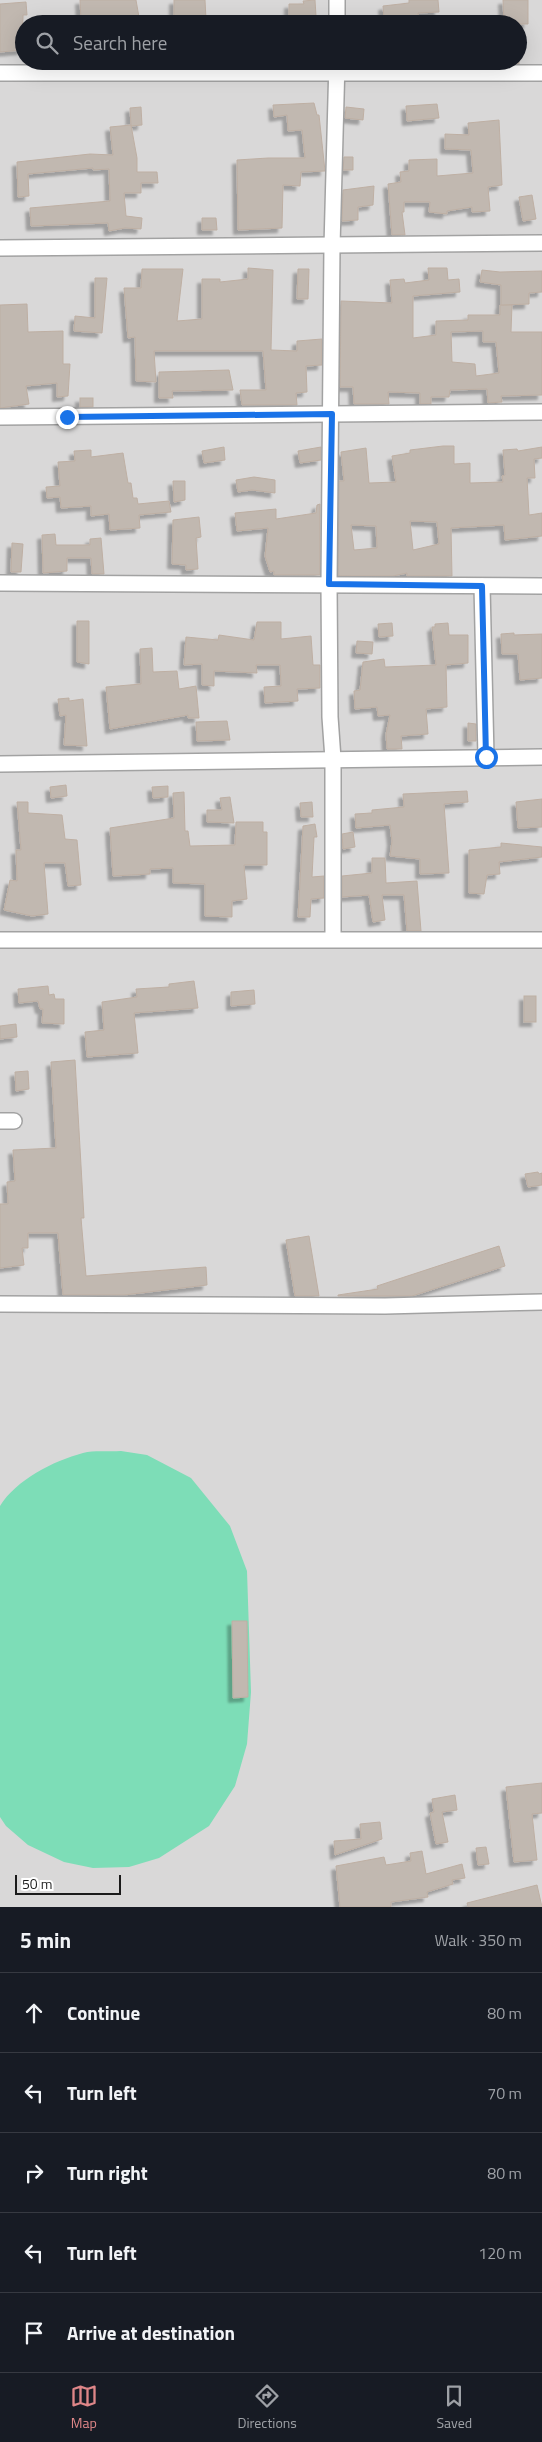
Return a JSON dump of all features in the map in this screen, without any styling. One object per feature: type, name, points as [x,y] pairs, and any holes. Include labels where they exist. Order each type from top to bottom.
[{"type":"street","points":[[337,15],[338,0]]},
{"type":"street","points":[[0,74],[225,70]]},
{"type":"street","points":[[333,939],[333,759],[330,717],[329,584],[332,246],[337,70]]},
{"type":"street","points":[[419,70],[542,73]]},
{"type":"street","points":[[0,248],[542,243]]},
{"type":"street","points":[[0,417],[542,412]]},
{"type":"street","points":[[0,583],[542,586]]},
{"type":"street","points":[[482,586],[486,757]]},
{"type":"street","points":[[0,764],[542,757]]},
{"type":"street","points":[[0,940],[542,940]]},
{"type":"street","points":[[0,1304],[386,1306],[542,1302]]},
{"type":"shaded area","points":[[0,0],[542,0],[542,1907],[0,1907]]},
{"type":"green space","points":[[121,1451],[147,1455],[191,1478],[230,1526],[247,1571],[251,1692],[247,1744],[235,1786],[209,1826],[159,1858],[129,1867],[93,1868],[64,1862],[28,1845],[6,1826],[0,1817],[0,1506],[25,1480],[48,1466],[87,1452]]},
{"type":"building","points":[[80,0],[136,0],[139,15],[81,15]]},
{"type":"building","points":[[174,0],[205,0],[206,15],[174,15]]},
{"type":"building","points":[[315,0],[316,15],[289,15],[289,4],[304,4],[303,1]]},
{"type":"building","points":[[409,0],[438,0],[439,12],[418,13],[418,15],[384,15],[383,6],[409,3]]},
{"type":"building","points":[[503,0],[528,0],[528,24],[527,15],[504,15]]},
{"type":"building","points":[[26,2],[27,15],[15,15],[15,51],[0,52],[0,4]]},
{"type":"building","points":[[314,103],[317,115],[319,115],[325,171],[301,172],[300,186],[283,185],[282,228],[238,230],[237,160],[305,158],[302,130],[288,131],[287,115],[274,117],[273,105]]},
{"type":"building","points":[[437,104],[439,118],[407,121],[406,106]]},
{"type":"building","points":[[141,107],[142,125],[131,126],[130,108]]},
{"type":"building","points":[[346,107],[364,109],[363,120],[345,118]]},
{"type":"building","points":[[499,120],[502,185],[488,187],[490,211],[472,212],[472,207],[447,211],[447,214],[429,212],[430,202],[404,202],[404,212],[402,212],[405,235],[392,235],[388,184],[401,182],[400,172],[409,171],[409,160],[437,159],[437,176],[473,173],[471,150],[445,149],[445,134],[469,135],[468,123]]},
{"type":"building","points":[[131,125],[137,158],[137,172],[157,172],[158,183],[141,183],[141,193],[124,193],[126,216],[142,218],[141,229],[125,228],[109,231],[108,223],[31,226],[30,208],[110,201],[109,169],[93,170],[93,168],[28,174],[29,196],[18,197],[17,162],[90,154],[113,155],[110,127]]},
{"type":"building","points":[[344,157],[353,157],[353,170],[343,170]]},
{"type":"building","points":[[374,186],[373,205],[358,207],[358,220],[342,221],[343,190]]},
{"type":"building","points":[[532,195],[536,219],[523,221],[519,197]]},
{"type":"building","points":[[202,218],[216,218],[217,230],[202,230]]},
{"type":"building","points":[[248,268],[273,270],[271,350],[297,351],[297,341],[322,339],[322,365],[306,366],[307,392],[296,393],[297,405],[242,405],[240,390],[266,390],[263,351],[154,351],[156,382],[136,381],[135,337],[128,338],[124,288],[141,288],[142,269],[183,269],[177,321],[202,319],[202,279],[220,279],[220,282],[248,279]]},
{"type":"building","points":[[428,268],[447,268],[448,280],[459,279],[460,292],[413,296],[413,338],[436,335],[436,321],[468,320],[468,315],[500,315],[500,305],[512,305],[511,332],[542,332],[542,395],[501,396],[502,402],[488,403],[487,389],[450,390],[449,397],[431,397],[431,404],[420,404],[420,393],[388,392],[389,404],[354,404],[353,387],[340,387],[341,301],[392,303],[390,280],[404,279],[405,283],[429,280]],"holes":[[[483,331],[483,342],[496,342],[499,373],[476,376],[475,364],[452,362],[451,332]]]},
{"type":"building","points":[[298,269],[309,269],[308,299],[297,299]]},
{"type":"building","points":[[482,270],[500,272],[542,271],[542,292],[529,293],[529,304],[501,305],[501,285],[480,282]]},
{"type":"building","points":[[95,278],[107,278],[102,333],[74,331],[75,316],[95,318]]},
{"type":"building","points":[[27,304],[28,332],[63,331],[63,364],[70,364],[68,396],[57,397],[57,383],[26,386],[29,404],[0,408],[0,305]]},
{"type":"building","points":[[229,370],[233,390],[172,391],[173,398],[159,398],[159,372]]},
{"type":"building","points":[[80,398],[93,398],[93,407],[80,407]]},
{"type":"building","points":[[454,446],[454,464],[470,463],[470,483],[503,482],[502,476],[505,475],[503,450],[517,449],[518,451],[542,447],[542,458],[534,459],[535,478],[527,478],[529,515],[542,513],[542,536],[505,540],[504,525],[451,528],[452,576],[407,576],[407,573],[393,576],[338,576],[339,481],[344,481],[341,452],[366,448],[369,483],[396,482],[392,456],[410,453],[410,450]],"holes":[[[410,521],[437,522],[439,544],[413,550]],[[351,525],[376,526],[377,548],[354,550]]]},
{"type":"building","points":[[224,447],[225,460],[204,463],[202,451]]},
{"type":"building","points":[[321,447],[321,460],[300,463],[298,451]]},
{"type":"building","points":[[91,450],[91,457],[123,453],[128,483],[131,483],[133,498],[137,498],[138,504],[169,501],[171,512],[139,515],[140,528],[110,530],[109,514],[91,516],[91,506],[61,508],[60,497],[47,498],[46,487],[60,486],[58,462],[75,461],[74,451]]},
{"type":"building","points":[[254,477],[275,480],[275,493],[252,490],[238,492],[236,480]]},
{"type":"building","points":[[173,481],[185,481],[185,500],[174,502]]},
{"type":"building","points":[[320,504],[320,575],[274,575],[274,571],[270,572],[265,556],[268,528],[237,531],[235,513],[276,509],[276,519],[316,513],[317,505]]},
{"type":"building","points":[[199,517],[201,537],[196,538],[198,569],[186,570],[186,565],[172,564],[173,520]]},
{"type":"building","points":[[55,534],[56,545],[90,545],[90,539],[101,538],[104,574],[92,574],[91,558],[67,558],[67,571],[43,573],[42,535]]},
{"type":"building","points":[[12,543],[23,544],[21,572],[11,572]]},
{"type":"building","points":[[77,621],[89,621],[89,664],[77,662]]},
{"type":"building","points":[[257,622],[281,622],[281,639],[311,636],[313,665],[320,665],[320,688],[297,689],[298,701],[265,703],[264,687],[281,686],[280,665],[256,665],[257,673],[214,671],[214,686],[202,685],[202,664],[184,665],[186,637],[218,640],[219,635],[254,640]]},
{"type":"building","points":[[392,623],[393,636],[379,637],[378,624]]},
{"type":"building","points":[[448,623],[449,635],[468,635],[468,663],[446,665],[447,707],[426,709],[428,734],[401,736],[402,749],[387,749],[386,734],[390,715],[378,716],[377,707],[355,709],[354,691],[360,690],[363,662],[384,659],[385,667],[436,665],[432,627],[435,627],[435,624]]},
{"type":"building","points":[[514,633],[514,635],[542,634],[542,678],[520,680],[518,654],[502,654],[501,634]]},
{"type":"building","points":[[357,641],[373,642],[372,654],[356,653]]},
{"type":"building","points":[[152,648],[153,672],[177,671],[179,689],[196,686],[199,718],[188,718],[188,715],[110,729],[106,687],[141,684],[140,649]]},
{"type":"building","points":[[69,698],[69,701],[83,699],[87,746],[64,745],[66,715],[60,716],[58,699]]},
{"type":"building","points":[[227,721],[230,740],[197,741],[196,722]]},
{"type":"building","points":[[468,723],[476,724],[476,741],[468,741]]},
{"type":"building","points":[[66,785],[67,796],[51,798],[50,787]]},
{"type":"building","points":[[168,786],[168,797],[153,798],[152,787]]},
{"type":"building","points":[[467,791],[468,802],[444,804],[449,873],[420,874],[420,859],[390,856],[392,841],[390,825],[356,828],[355,814],[372,813],[372,810],[404,807],[403,794]]},
{"type":"building","points":[[184,792],[185,831],[188,831],[190,846],[235,845],[236,822],[263,822],[263,832],[267,832],[267,865],[244,865],[247,899],[232,901],[232,917],[205,916],[205,884],[173,883],[173,868],[150,869],[150,874],[113,876],[110,828],[174,818],[173,793]]},
{"type":"building","points":[[230,797],[234,823],[207,822],[207,810],[222,810],[220,798]]},
{"type":"building","points":[[542,799],[542,827],[518,828],[516,802]]},
{"type":"building","points":[[17,802],[28,802],[28,813],[62,815],[65,839],[77,840],[81,885],[68,886],[65,863],[44,863],[48,914],[32,916],[4,910],[10,880],[17,881],[16,850],[21,850]]},
{"type":"building","points":[[312,802],[313,817],[301,817],[300,803]]},
{"type":"building","points":[[315,824],[317,837],[314,837],[312,877],[324,876],[324,898],[311,899],[310,917],[298,917],[303,826]]},
{"type":"building","points":[[353,832],[355,847],[343,849],[342,834]]},
{"type":"building","points":[[501,843],[542,847],[542,857],[499,862],[500,874],[487,875],[484,894],[469,893],[469,850],[501,847]]},
{"type":"building","points":[[372,858],[385,858],[386,883],[417,881],[421,931],[407,931],[404,895],[382,895],[385,920],[373,922],[369,895],[342,897],[342,876],[372,873]]},
{"type":"building","points":[[194,981],[198,1008],[134,1013],[138,1053],[87,1057],[85,1032],[104,1030],[102,1002],[137,997],[136,989],[169,987],[169,984]]},
{"type":"building","points":[[48,986],[49,995],[54,994],[55,999],[64,999],[64,1024],[42,1023],[43,1009],[40,1009],[38,1001],[19,1003],[18,989]]},
{"type":"building","points":[[254,990],[255,1004],[231,1006],[231,992]]},
{"type":"building","points":[[524,996],[536,996],[536,1022],[524,1022]]},
{"type":"building","points":[[16,1024],[17,1037],[0,1039],[0,1026]]},
{"type":"building","points":[[75,1060],[84,1218],[81,1218],[86,1276],[206,1267],[207,1285],[124,1295],[63,1295],[58,1233],[28,1233],[28,1248],[22,1248],[24,1265],[0,1268],[0,1204],[8,1204],[7,1182],[15,1181],[13,1150],[56,1148],[51,1062]]},
{"type":"building","points":[[28,1071],[29,1089],[16,1091],[15,1072]]},
{"type":"building","points":[[538,1172],[539,1174],[542,1173],[542,1185],[528,1187],[525,1174]]},
{"type":"building","points":[[309,1236],[319,1296],[295,1296],[286,1240]]},
{"type":"building","points":[[499,1246],[505,1266],[412,1296],[338,1296],[378,1289],[377,1286]]},
{"type":"building","points":[[232,1621],[247,1621],[248,1697],[233,1698]]},
{"type":"building","points":[[542,1783],[542,1813],[532,1814],[537,1860],[514,1862],[506,1787]]},
{"type":"building","points":[[455,1795],[457,1810],[442,1812],[448,1842],[436,1844],[430,1813],[434,1812],[432,1799]]},
{"type":"building","points":[[380,1822],[382,1839],[335,1855],[334,1841],[361,1839],[360,1824]]},
{"type":"building","points":[[486,1847],[489,1864],[478,1865],[476,1848]]},
{"type":"building","points":[[422,1851],[426,1874],[462,1864],[465,1878],[452,1880],[453,1884],[427,1892],[428,1897],[391,1902],[391,1907],[340,1907],[336,1866],[384,1857],[386,1865],[411,1861],[410,1853]]},
{"type":"building","points":[[537,1885],[542,1907],[468,1907],[467,1903]]},
{"type":"route","points":[[67,417],[332,414],[329,584],[482,586],[486,757]]}]
